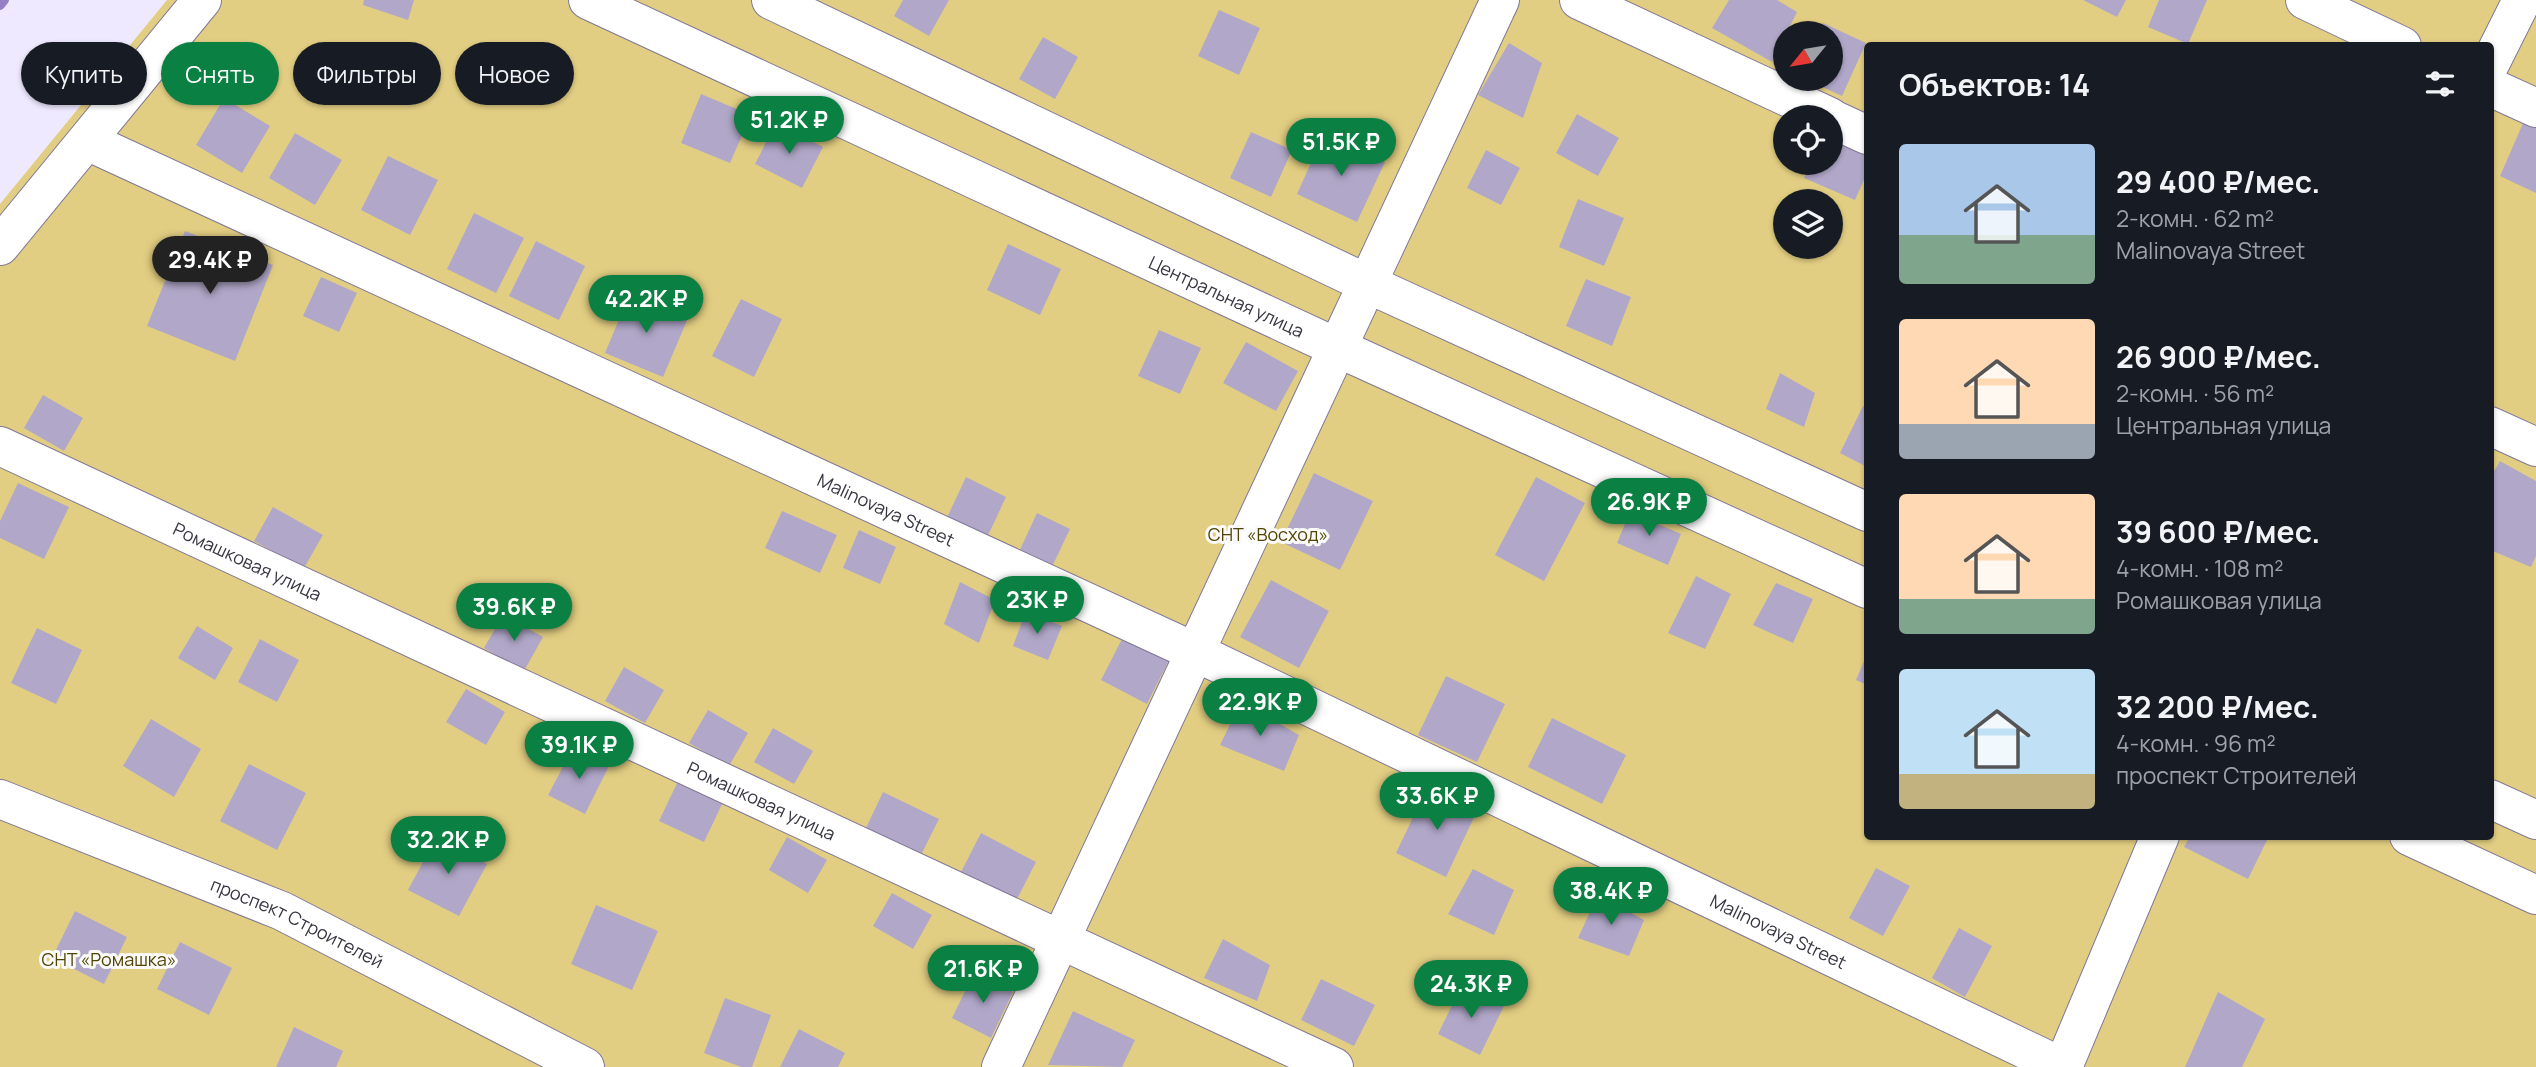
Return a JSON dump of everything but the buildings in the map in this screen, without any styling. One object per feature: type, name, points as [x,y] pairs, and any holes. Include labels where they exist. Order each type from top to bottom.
[{"type":"street","points":[[0,246],[202,0]]},
{"type":"street","name":"Центральная улица","points":[[588,0],[1338,348],[1864,588]]},
{"type":"street","points":[[771,0],[1368,284],[1864,511]]},
{"type":"street","points":[[1001,1067],[1500,0]]},
{"type":"street","points":[[1579,0],[1802,105]]},
{"type":"street","points":[[2305,0],[2394,42]]},
{"type":"street","points":[[2494,56],[2522,0]]},
{"type":"street","points":[[2494,89],[2536,108]]},
{"type":"street","points":[[1843,124],[1864,134]]},
{"type":"street","name":"Malinovaya Street","points":[[87,141],[1195,652],[2063,1067]]},
{"type":"street","points":[[2494,428],[2536,447]]},
{"type":"street","name":"Ромашковая улица","points":[[0,446],[1334,1067]]},
{"type":"street","name":"проспект Строителей","points":[[0,799],[282,911],[585,1067]]},
{"type":"street","points":[[2494,801],[2536,820]]},
{"type":"street","points":[[2063,1067],[2158,840]]},
{"type":"street","points":[[2418,840],[2536,895]]},
{"type":"green space","name":"СНТ «Восход»","points":[[167,0],[2536,0],[2536,1067],[0,1067],[0,204],[81,105],[147,105],[147,42],[133,42]]},
{"type":"waterway","points":[[0,5],[4,0]]},
{"type":"park label","name":"СНТ «Ромашка»","points":[[109,959]]}]
